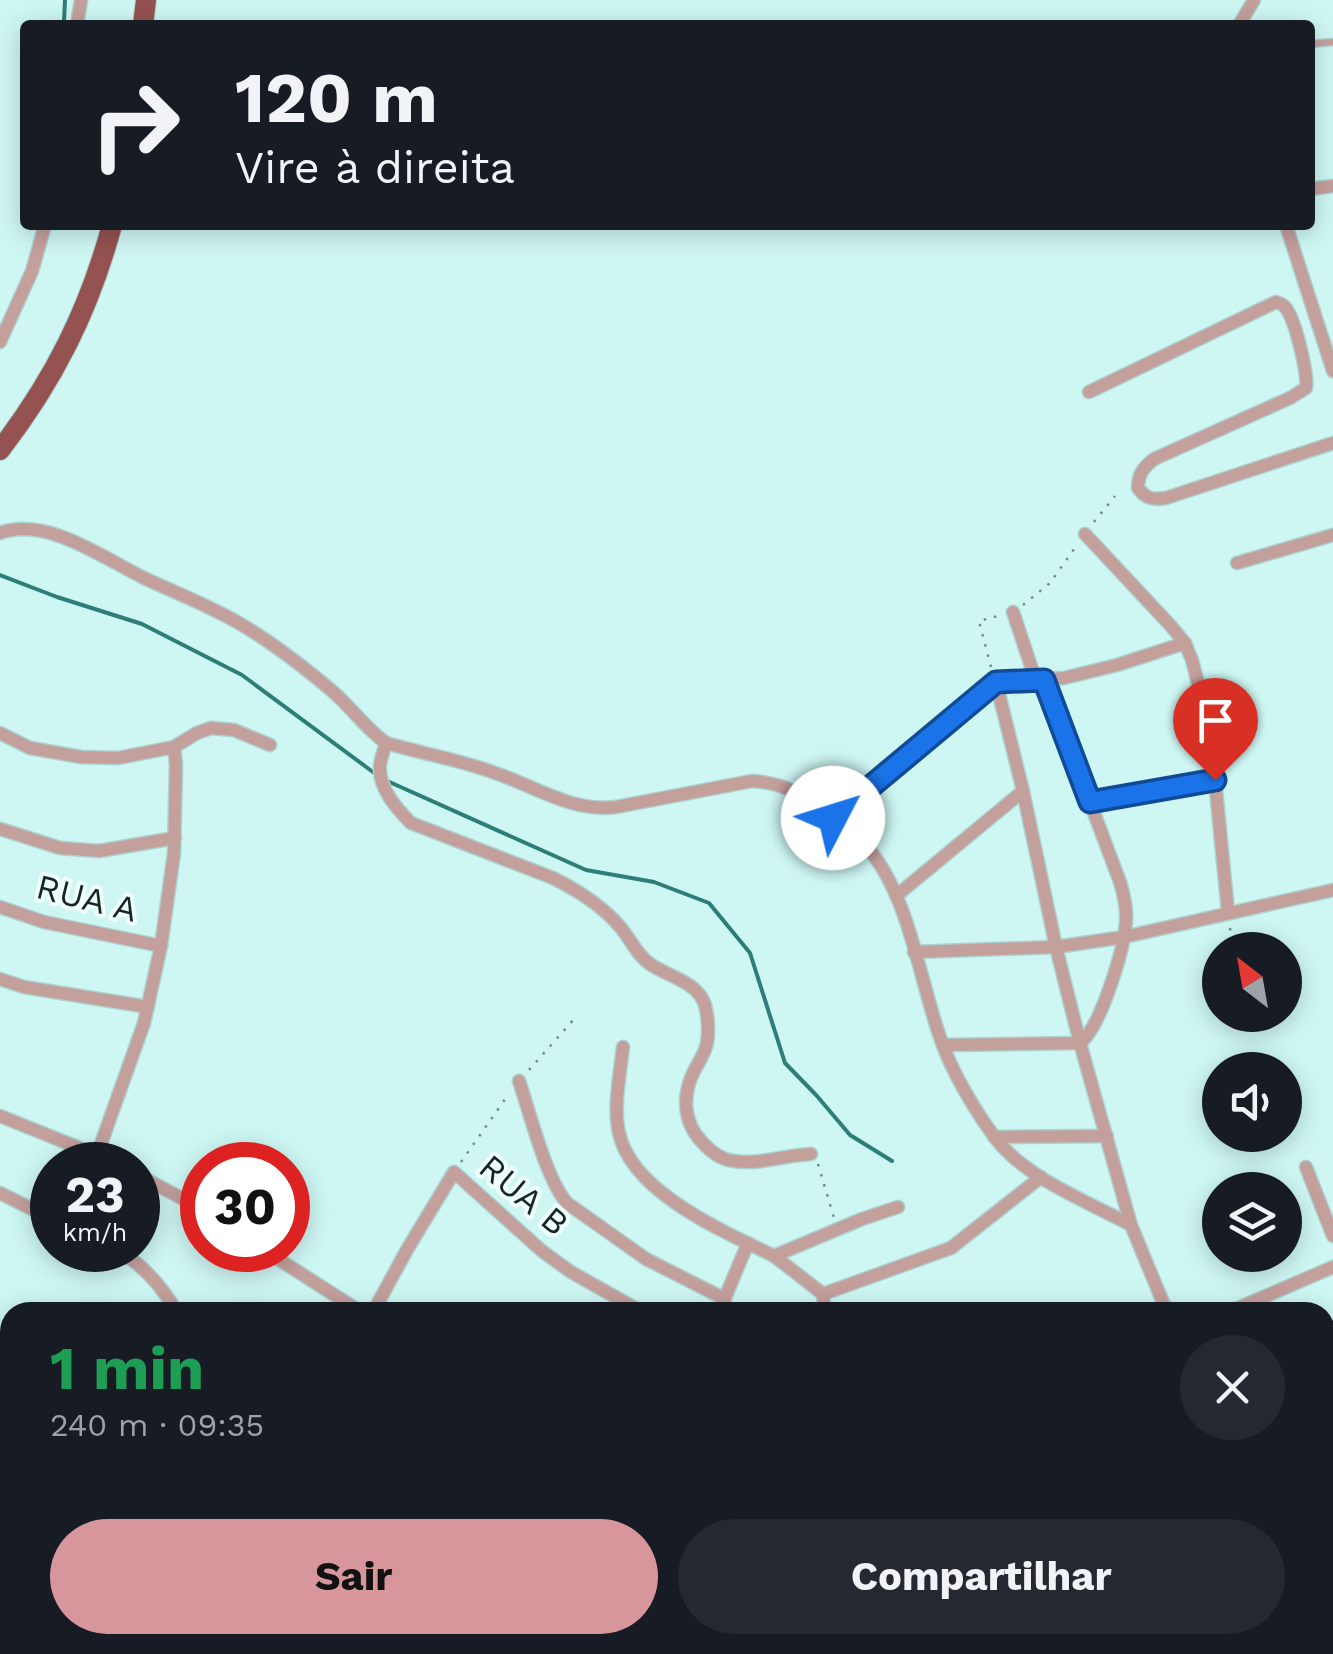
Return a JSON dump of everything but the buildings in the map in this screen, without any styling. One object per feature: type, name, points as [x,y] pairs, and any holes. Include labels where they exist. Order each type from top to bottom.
[{"type":"highway","points":[[0,450],[31,409],[70,340],[99,274],[111,230]]},
{"type":"street","points":[[0,342],[32,270],[44,230]]},
{"type":"street","points":[[1288,230],[1333,370]]},
{"type":"street","points":[[1089,392],[1276,302],[1289,313],[1308,377],[1306,388],[1154,459],[1138,477],[1138,488],[1145,497],[1166,498],[1333,444]]},
{"type":"street","points":[[0,532],[14,528],[54,535],[220,612],[331,690],[386,743],[497,773],[564,802],[616,807],[752,781],[774,782],[796,792],[868,847],[885,872],[942,1045],[994,1137],[1041,1177],[1131,1225]]},
{"type":"street","points":[[1085,534],[1185,642],[1203,703],[1228,912]]},
{"type":"street","points":[[1237,563],[1333,536]]},
{"type":"street","points":[[942,1045],[1080,1043],[1096,1023],[1124,936],[1124,895],[1013,612]]},
{"type":"street","points":[[833,818],[996,682],[1064,678],[1185,642]]},
{"type":"street","points":[[996,682],[1080,1043],[1131,1225],[1163,1302]]},
{"type":"street","points":[[0,733],[30,748],[81,757],[118,758],[174,748],[211,728],[234,730],[270,745]]},
{"type":"street","points":[[386,743],[380,766],[384,787],[411,823],[574,888],[613,920],[650,964],[697,992],[705,1006],[708,1028],[706,1046],[686,1090],[687,1119],[694,1134],[722,1159],[738,1162],[811,1154]]},
{"type":"street","points":[[101,1142],[148,1006],[170,894],[174,748]]},
{"type":"street","points":[[1090,802],[1215,780]]},
{"type":"street","points":[[896,896],[1023,791]]},
{"type":"street","points":[[0,830],[60,848],[99,852],[174,838]]},
{"type":"street","points":[[914,952],[1056,947],[1333,890]]},
{"type":"street","name":"RUA A","points":[[0,907],[44,922],[160,946]]},
{"type":"street","points":[[0,978],[24,986],[148,1006]]},
{"type":"street","points":[[624,1047],[618,1088],[618,1132],[642,1174],[684,1207],[774,1256],[823,1294]]},
{"type":"street","points":[[520,1080],[552,1177],[567,1204],[646,1259],[725,1298]]},
{"type":"street","points":[[0,1116],[65,1142]]},
{"type":"street","points":[[994,1137],[1108,1136]]},
{"type":"street","points":[[1306,1167],[1333,1236]]},
{"type":"street","name":"RUA B","points":[[378,1302],[454,1172],[542,1251],[624,1302]]},
{"type":"street","points":[[823,1294],[951,1248],[1041,1177]]},
{"type":"street","points":[[0,1193],[30,1208]]},
{"type":"street","points":[[774,1256],[898,1207]]},
{"type":"street","points":[[723,1302],[748,1243]]},
{"type":"street","points":[[1252,1302],[1333,1267]]},
{"type":"street","points":[[142,1272],[171,1302]]},
{"type":"street","points":[[299,1272],[346,1302]]},
{"type":"street","points":[[822,1302],[823,1294]]},
{"type":"path","points":[[996,682],[979,621],[1013,612],[1050,583],[1115,496]]},
{"type":"path","points":[[1228,912],[1231,932]]},
{"type":"path","points":[[811,1154],[822,1174],[838,1229]]},
{"type":"waterway","points":[[64,20],[65,0]]},
{"type":"waterway","points":[[0,575],[142,624],[242,675],[377,775]]},
{"type":"waterway","points":[[385,780],[586,870],[654,882],[709,903],[750,953],[785,1063],[850,1135],[892,1161]]},
{"type":"route","points":[[833,818],[996,682],[1044,680],[1090,802],[1215,780]]}]
